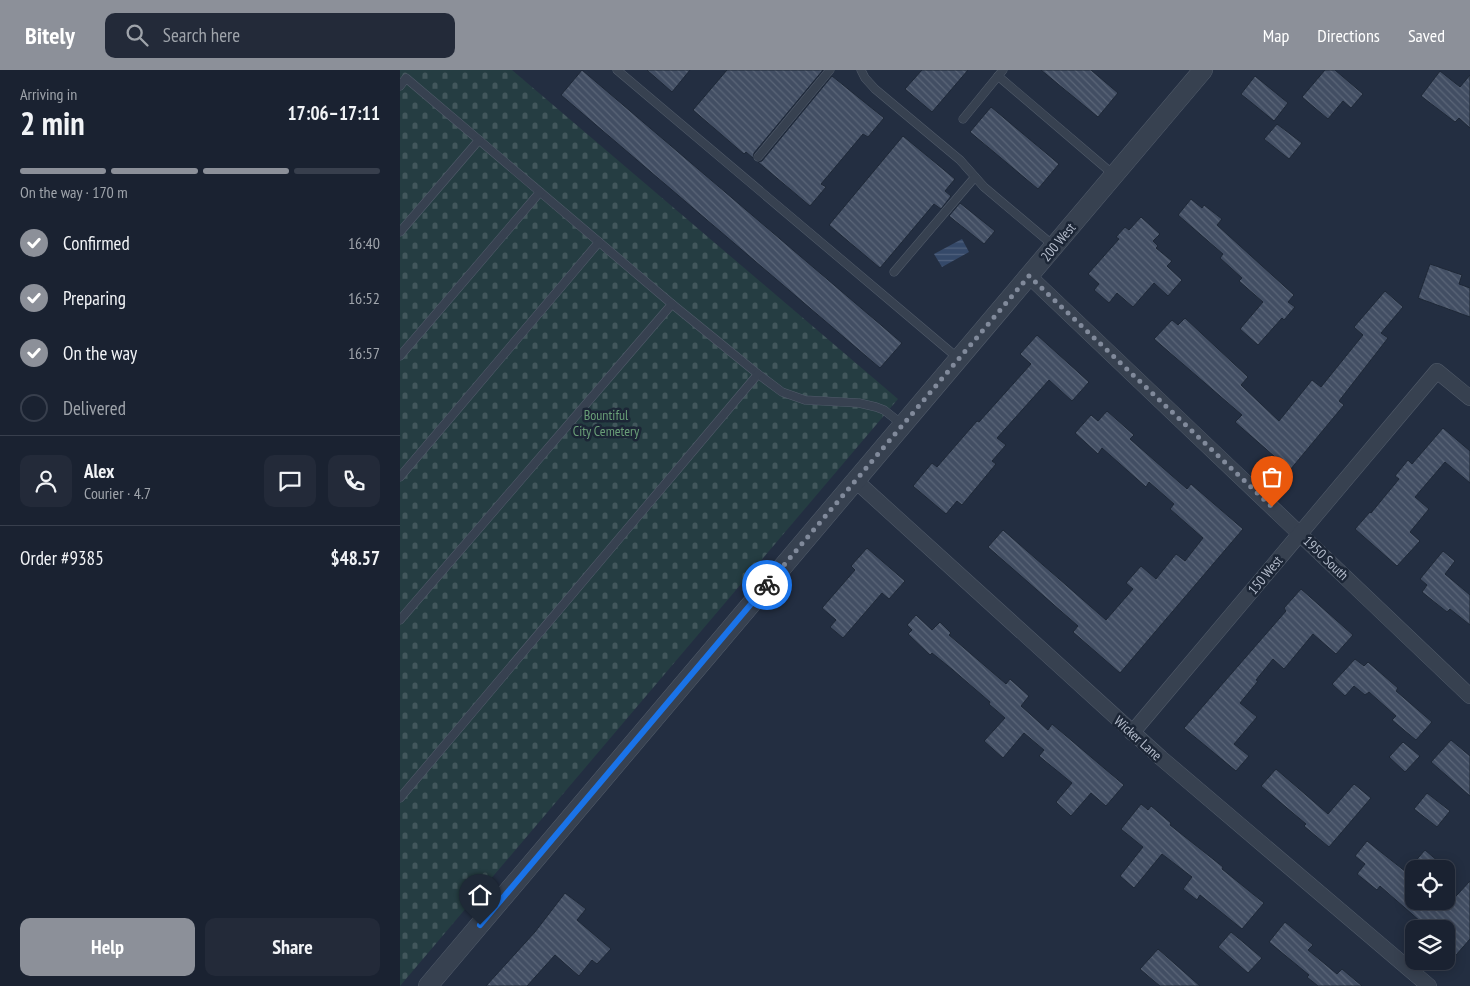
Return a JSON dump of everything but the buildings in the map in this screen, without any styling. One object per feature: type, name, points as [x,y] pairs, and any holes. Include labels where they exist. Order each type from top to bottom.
[{"type":"street","name":"200 West","points":[[428,986],[1203,70]]},
{"type":"street","name":"1950 South","points":[[1029,276],[1470,696]]},
{"type":"street","name":"150 West","points":[[1132,733],[1437,371],[1470,398]]},
{"type":"street","name":"Wicker Lane","points":[[856,481],[1132,733],[1429,986]]},
{"type":"lane","points":[[617,70],[959,359]]},
{"type":"lane","points":[[758,157],[830,70]]},
{"type":"lane","points":[[861,70],[865,78],[876,89],[960,160],[984,187],[1054,246]]},
{"type":"lane","points":[[963,119],[1001,73],[1114,175]]},
{"type":"lane","points":[[400,86],[406,78],[672,304],[782,392],[805,400],[859,403],[884,410],[903,425]]},
{"type":"lane","points":[[400,232],[479,140]]},
{"type":"lane","points":[[894,272],[975,176]]},
{"type":"lane","points":[[400,356],[540,192]]},
{"type":"lane","points":[[400,477],[599,242]]},
{"type":"lane","points":[[400,620],[672,304]]},
{"type":"lane","points":[[400,798],[758,374]]},
{"type":"green space","name":"Bountiful City Cemetery","points":[[400,70],[512,70],[898,399],[400,986]]},
{"type":"water","points":[[962,239],[969,252],[942,267],[934,254]]},
{"type":"way so far","points":[[767,585],[1029,276],[1272,507]]},
{"type":"route","points":[[480,925],[767,585]]}]
